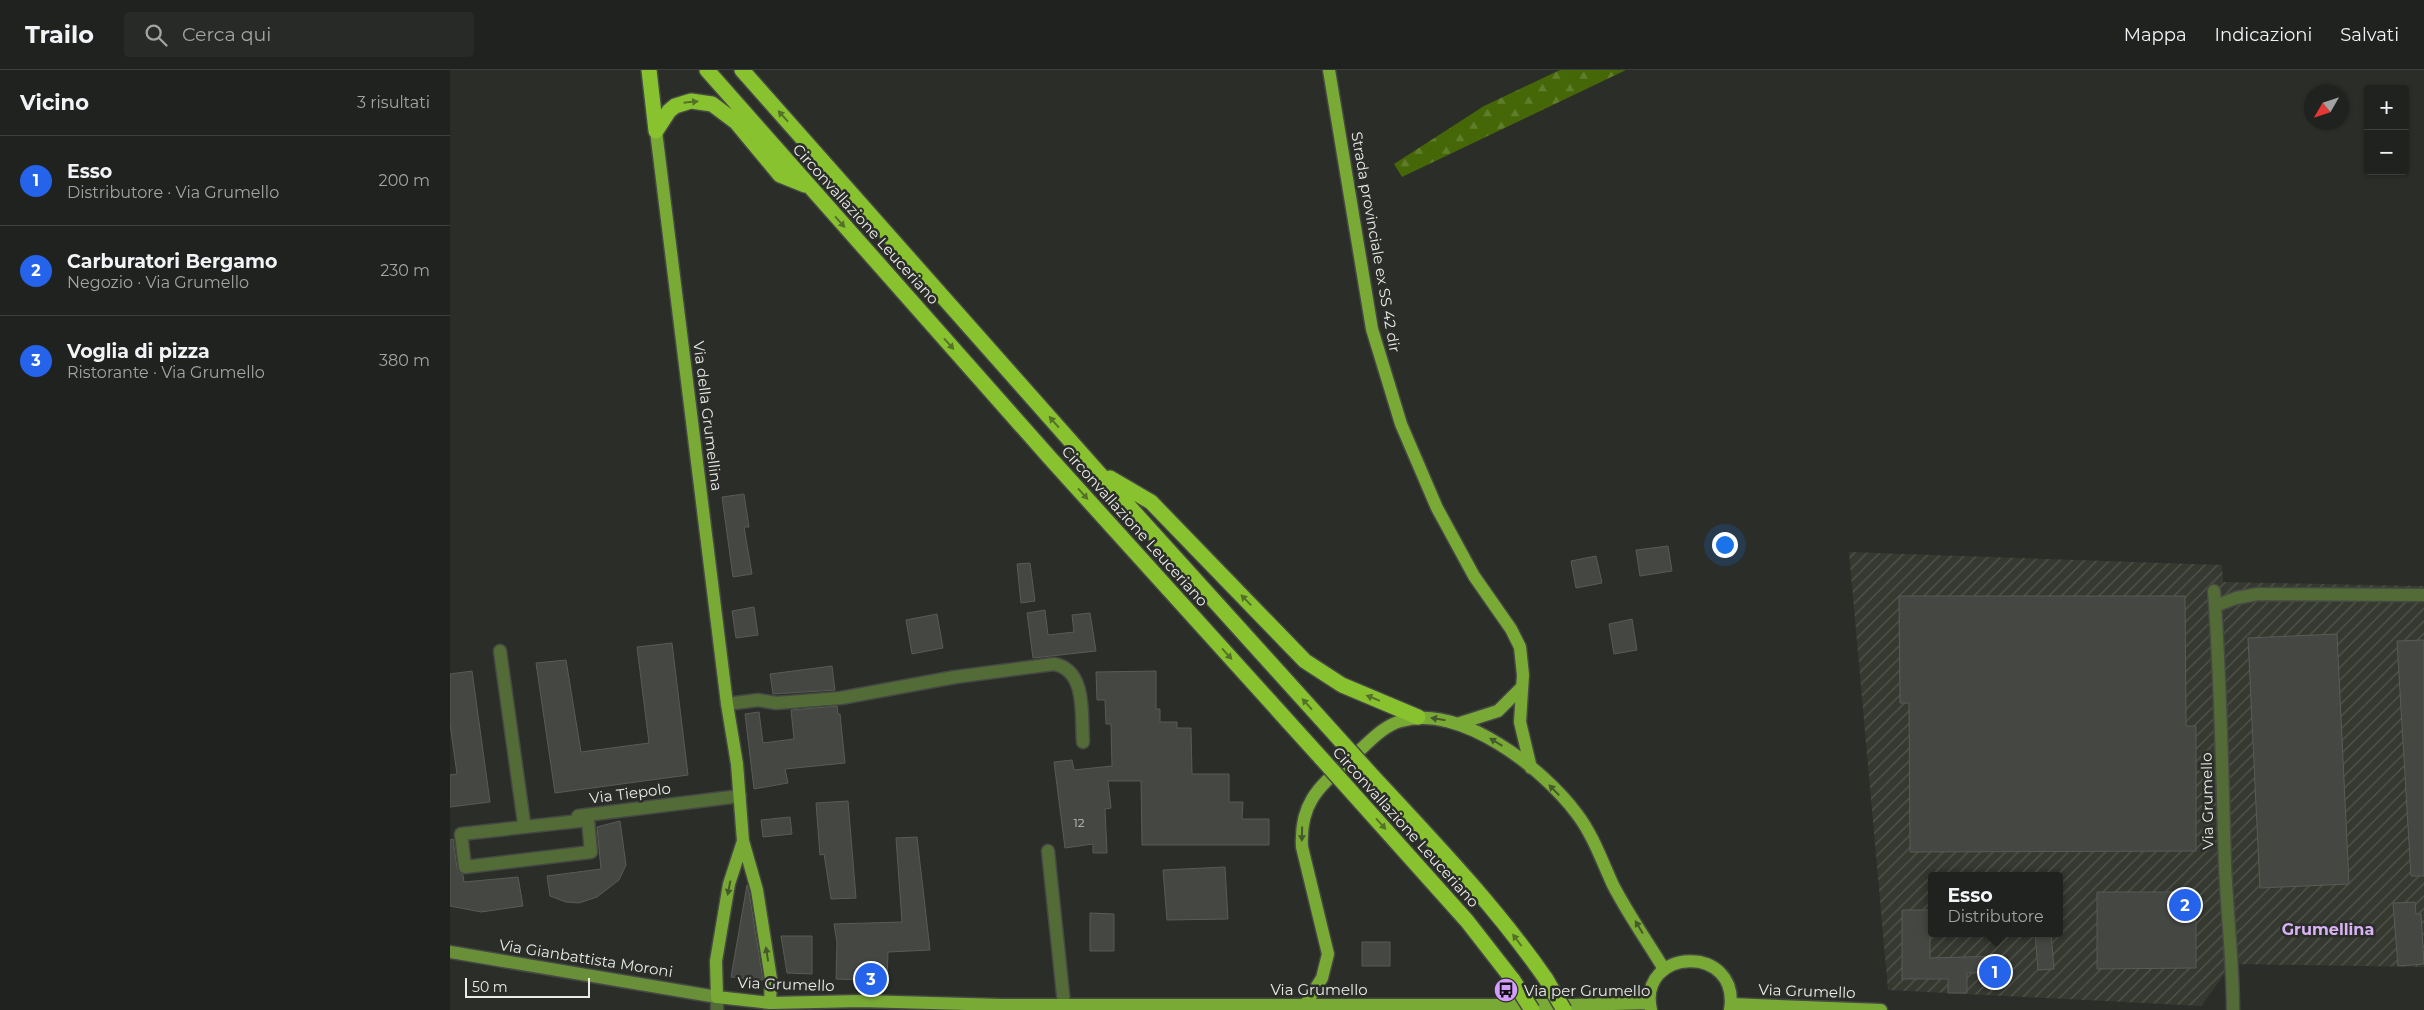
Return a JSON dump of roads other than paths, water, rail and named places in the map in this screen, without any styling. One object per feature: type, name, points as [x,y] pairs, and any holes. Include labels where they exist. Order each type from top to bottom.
[{"type":"highway","points":[[649,70],[656,131]]},
{"type":"highway","name":"Circonvallazione Leuceriano","points":[[707,70],[808,186],[1467,921],[1513,980],[1532,1010]]},
{"type":"highway","name":"Circonvallazione Leuceriano","points":[[742,70],[1098,471],[1475,888],[1568,1008]]},
{"type":"highway","points":[[656,131],[669,111],[675,106],[691,101],[712,104],[736,122],[780,175],[808,186]]},
{"type":"highway","points":[[1098,471],[1151,502],[1305,661],[1342,685],[1418,717]]},
{"type":"main road","name":"Strada provinciale ex SS 42 dir","points":[[1329,70],[1372,329],[1381,363],[1401,424],[1437,508],[1474,576],[1511,629],[1520,647],[1523,661],[1520,722],[1531,768]]},
{"type":"main road","name":"Via della Grumellina","points":[[656,131],[740,796],[743,841],[758,890],[771,979],[770,1003]]},
{"type":"main road","points":[[1457,724],[1498,711],[1522,687]]},
{"type":"main road","points":[[1305,1005],[1322,978],[1328,954],[1302,847],[1301,831],[1304,813],[1318,790],[1373,738],[1400,721],[1418,717],[1443,719],[1486,736],[1531,768],[1577,814],[1603,859],[1614,885],[1664,969]]},
{"type":"main road","name":"Via della Grumellina","points":[[717,997],[716,961],[729,884],[743,841]]},
{"type":"main road","name":"Via Gianbattista Moroni","points":[[450,952],[717,997]]},
{"type":"main road","points":[[1568,1008],[1650,1007],[1653,985],[1664,969],[1674,963],[1685,960],[1708,964],[1718,971],[1725,980],[1730,992],[1730,1007]]},
{"type":"main road","name":"Via Grumello","points":[[717,997],[770,1003],[861,1002],[1003,1008],[1064,1004],[1568,1008]]},
{"type":"main road","name":"Via Grumello","points":[[1730,1007],[1881,1010]]},
{"type":"street","name":"Via Grumello","points":[[2214,591],[2233,1010]]},
{"type":"street","points":[[2215,606],[2236,598],[2258,594],[2424,595]]},
{"type":"street","points":[[500,651],[524,823]]},
{"type":"street","points":[[727,704],[758,700],[776,703],[842,698],[955,677],[1054,664],[1065,666],[1072,672],[1078,682],[1084,742]]},
{"type":"street","name":"Via Tiepolo","points":[[450,833],[740,796]]},
{"type":"street","points":[[588,820],[591,852],[465,867],[461,834],[588,820]]},
{"type":"street","points":[[1048,851],[1064,1004]]},
{"type":"street","points":[[717,997],[717,1010]]},
{"type":"place","name":"Carburatori Bergamo","points":[[2185,905]]},
{"type":"place","name":"Esso","points":[[1995,972]]},
{"type":"place","name":"Voglia di pizza","points":[[871,979]]},
{"type":"place","name":"Via per Grumello","points":[[1506,990]]},
{"type":"district","name":"Grumellina","points":[[2328,929]]}]
